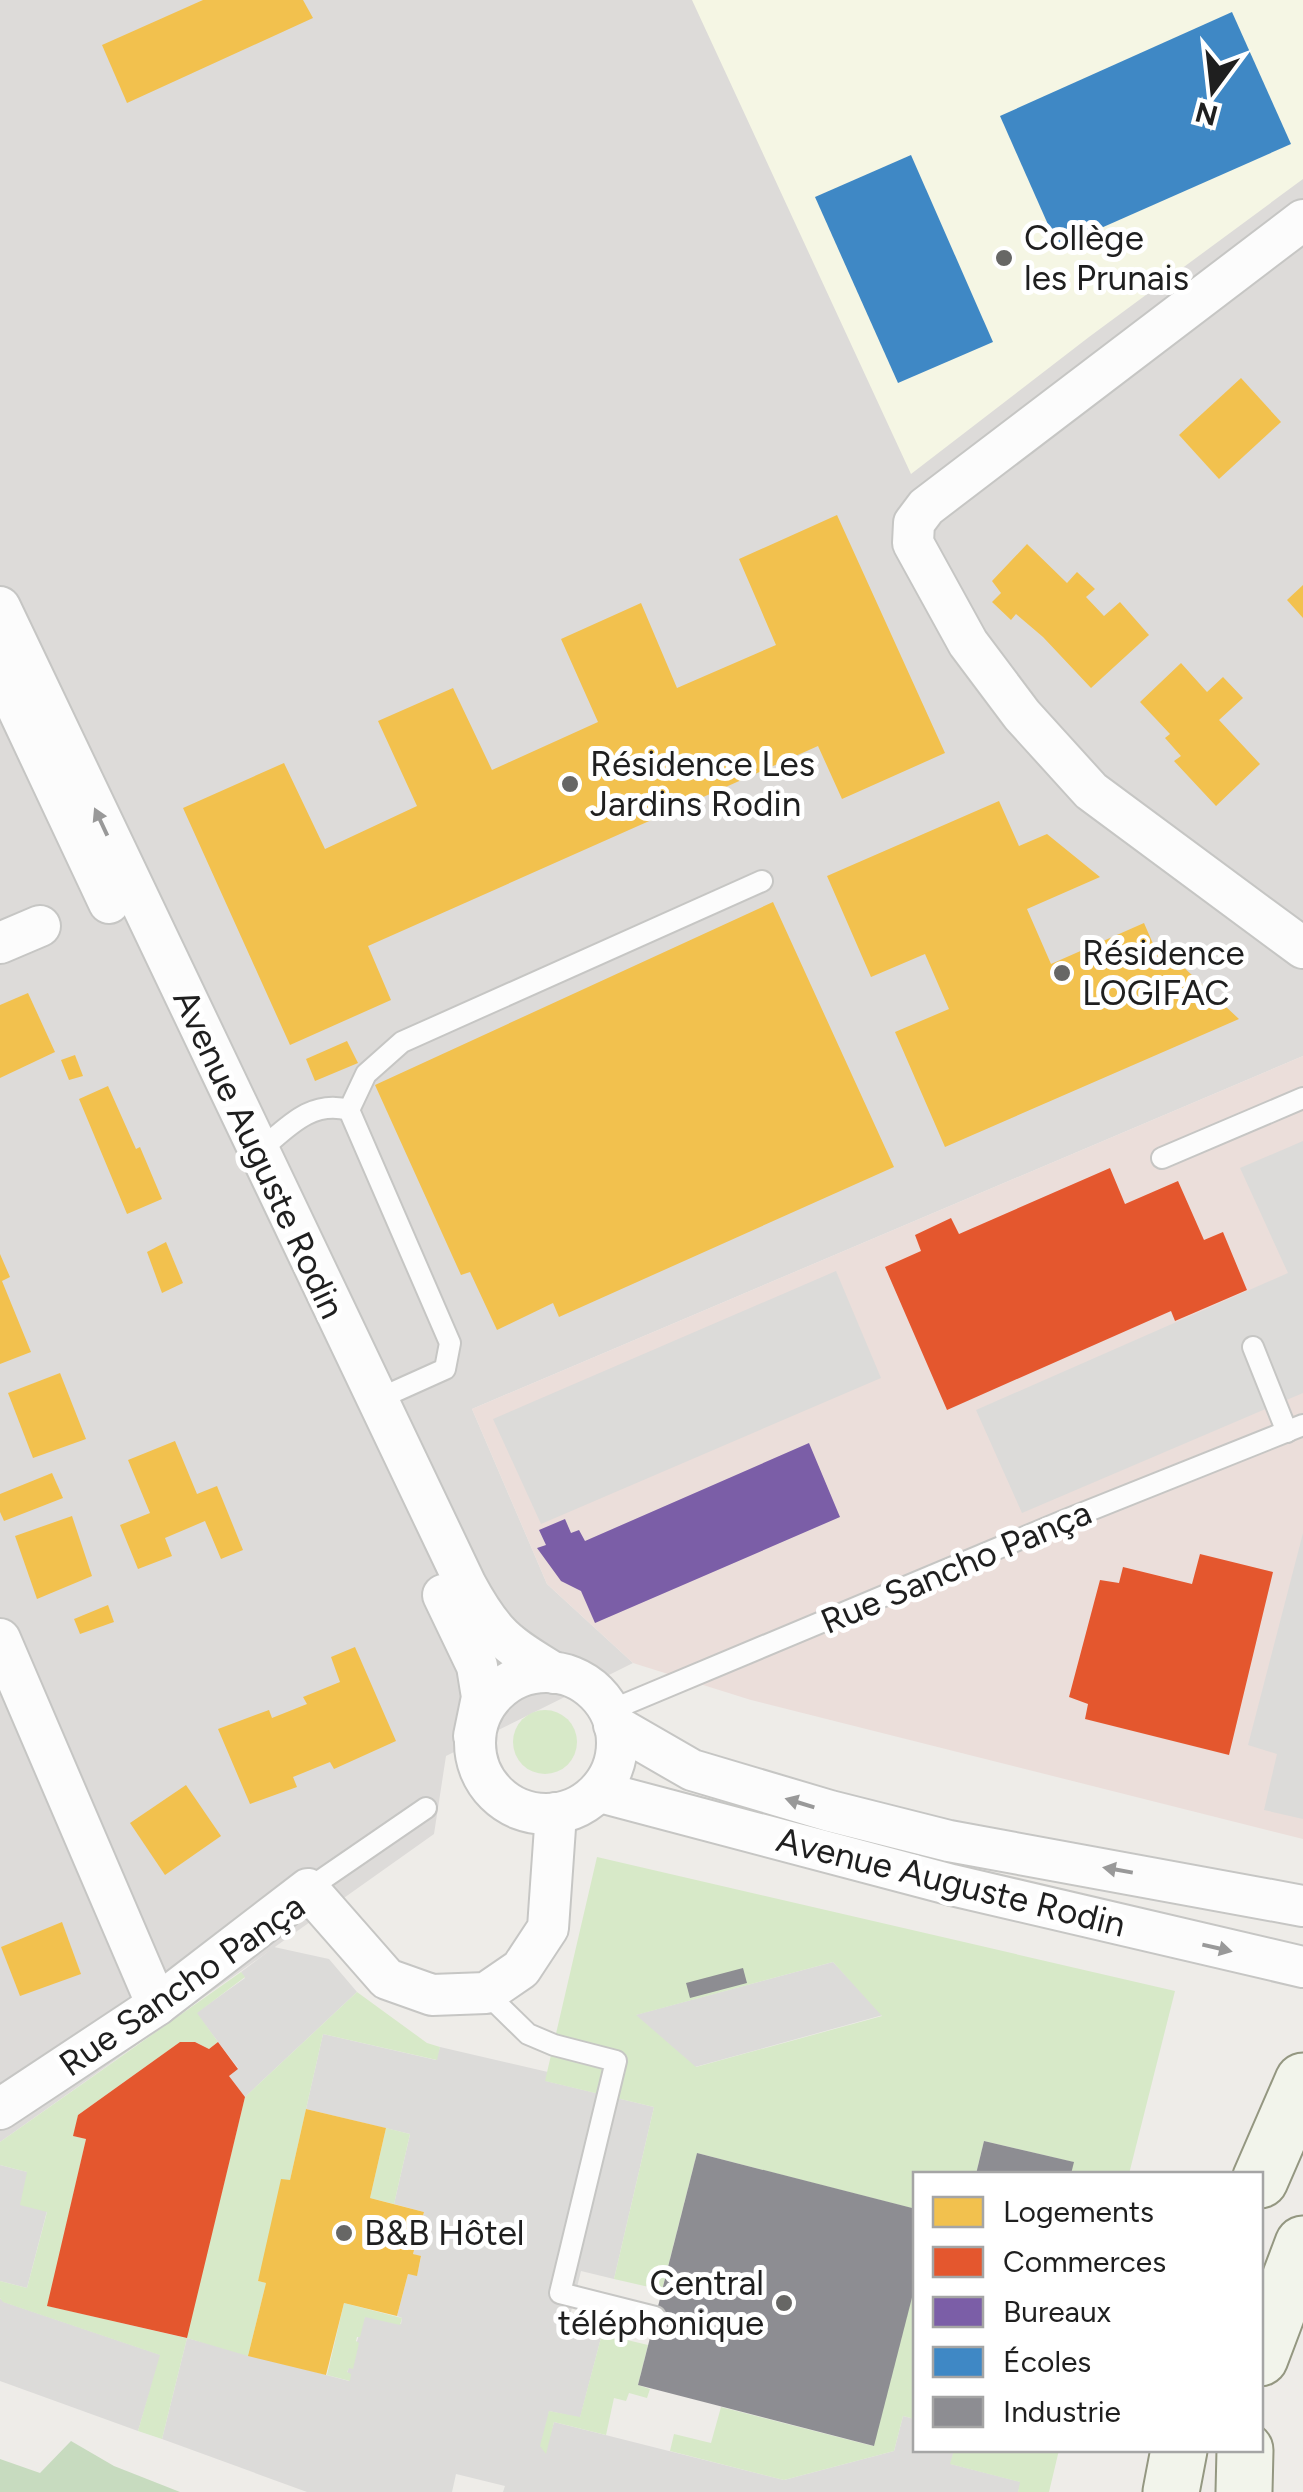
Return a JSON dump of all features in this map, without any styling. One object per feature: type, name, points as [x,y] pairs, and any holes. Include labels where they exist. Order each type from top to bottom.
[{"type":"main road","points":[[1263,2173],[1303,2081]]},
{"type":"main road","points":[[1263,2350],[1303,2244]]},
{"type":"main road","points":[[1172,2492],[1179,2452]]},
{"type":"main road","points":[[1244,2492],[1245,2452]]},
{"type":"street","points":[[1303,220],[926,507],[914,523],[913,544],[968,643],[1022,716],[1091,792],[1303,948]]},
{"type":"street","name":"Avenue Auguste Rodin","points":[[0,607],[376,1400],[487,1624],[513,1648],[554,1673],[589,1687],[611,1718],[692,1770],[949,1841],[1303,1906]]},
{"type":"street","name":"Avenue Auguste Rodin","points":[[0,671],[361,1431],[478,1666],[482,1697],[474,1736],[483,1778],[496,1794],[514,1806],[534,1813],[556,1813]]},
{"type":"street","points":[[0,943],[40,926]]},
{"type":"street","points":[[0,1639],[157,2005]]},
{"type":"street","points":[[474,1736],[480,1714],[510,1681],[531,1673],[554,1673]]},
{"type":"street","points":[[486,1993],[521,1969],[548,1928],[556,1813],[578,1806],[600,1792],[612,1772],[616,1748],[611,1718]]},
{"type":"street","name":"Avenue Auguste Rodin","points":[[600,1792],[952,1885],[1303,1966]]},
{"type":"street","name":"Rue Sancho Pança","points":[[0,2109],[157,2005],[308,1889],[387,1979],[432,1995],[486,1993]]},
{"type":"lane","points":[[376,1400],[445,1369],[450,1343],[349,1110],[366,1074],[402,1042],[762,881]]},
{"type":"lane","points":[[1162,1158],[1303,1098]]},
{"type":"lane","points":[[258,1152],[302,1115],[330,1104],[349,1110]]},
{"type":"lane","points":[[1253,1347],[1295,1429]]},
{"type":"lane","name":"Rue Sancho Pança","points":[[611,1718],[1064,1521],[1295,1429]]},
{"type":"lane","points":[[308,1889],[426,1808]]},
{"type":"lane","points":[[486,1993],[528,2034],[616,2061],[560,2293],[655,2316]]},
{"type":"shaded area","points":[[0,0],[1303,0],[1303,1056],[472,1409],[547,1584],[633,1663],[446,1756],[434,1834],[0,2142]]},
{"type":"shaded area","name":"Collège les Prunais","points":[[692,0],[1303,0],[1303,179],[911,474]]},
{"type":"shaded area","points":[[1303,1056],[1303,1839],[751,1700],[633,1663],[547,1584],[472,1409]]},
{"type":"shaded area","points":[[1303,1141],[1303,1393],[1022,1513],[976,1410],[1288,1273],[1240,1168]]},
{"type":"shaded area","points":[[836,1271],[881,1378],[541,1524],[493,1419]]},
{"type":"shaded area","points":[[1303,1533],[1303,1819],[1264,1810],[1277,1754],[1248,1745]]},
{"type":"shaded area","points":[[274,1947],[329,1959],[357,1992],[245,2097],[229,2076],[238,2068],[196,2013],[245,1978],[241,1972]]},
{"type":"shaded area","points":[[833,1962],[883,2015],[695,2067],[635,2015]]},
{"type":"shaded area","points":[[323,2034],[436,2060],[440,2047],[548,2072],[546,2081],[654,2107],[614,2279],[581,2271],[568,2324],[602,2334],[580,2418],[549,2411],[545,2453],[554,2422],[784,2480],[894,2451],[903,2416],[913,2418],[913,2452],[954,2452],[951,2464],[1021,2482],[1018,2492],[503,2492],[505,2486],[456,2474],[452,2492],[307,2492],[162,2439],[187,2338],[349,2381],[347,2373],[365,2316],[401,2324],[402,2318],[397,2316],[408,2274],[417,2275],[421,2257],[413,2254],[424,2212],[394,2204],[410,2134],[306,2109]]},
{"type":"shaded area","points":[[0,2165],[27,2172],[47,2211],[27,2288],[0,2281]]},
{"type":"shaded area","points":[[0,2298],[161,2355],[138,2431],[0,2381]]},
{"type":"green space","points":[[545,1710],[568,1719],[577,1742],[568,1765],[545,1774],[522,1765],[513,1742],[522,1719]]},
{"type":"green space","points":[[597,1857],[1175,1991],[1130,2172],[1071,2172],[1073,2162],[984,2141],[976,2172],[913,2172],[913,2208],[697,2153],[662,2290],[614,2279],[654,2107],[545,2081]],"holes":[[[833,1962],[882,2016],[696,2067],[636,2015]]]},
{"type":"green space","points":[[241,1972],[245,1977],[197,2013],[218,2042],[209,2049],[195,2042],[179,2043],[78,2115],[74,2136],[86,2139],[48,2306],[186,2338],[245,2097],[357,1992],[427,2043],[440,2047],[437,2060],[323,2034],[290,2180],[258,2281],[266,2283],[248,2356],[187,2338],[162,2439],[138,2431],[160,2355],[0,2298],[0,2281],[27,2288],[47,2212],[20,2205],[27,2172],[0,2165],[0,2142]]},
{"type":"green space","points":[[386,2128],[410,2134],[394,2204],[370,2198]]},
{"type":"green space","points":[[913,2290],[913,2418],[903,2416],[894,2451],[784,2480],[670,2451],[674,2434],[711,2443],[721,2407],[873,2446]]},
{"type":"green space","points":[[344,2303],[402,2318],[400,2325],[365,2317],[356,2341],[359,2343],[353,2369],[347,2372],[351,2374],[350,2381],[327,2375]]},
{"type":"green space","points":[[602,2334],[648,2345],[638,2385],[650,2389],[647,2398],[629,2393],[626,2401],[614,2398],[606,2435],[554,2422],[546,2454],[540,2446],[549,2411],[580,2417]]},
{"type":"green space","points":[[71,2441],[114,2466],[180,2492],[0,2492],[0,2459],[40,2473]]},
{"type":"green space","points":[[953,2452],[1059,2452],[1049,2492],[1018,2492],[1020,2482],[950,2464]]},
{"type":"building: Logements","points":[[203,0],[303,0],[313,18],[127,103],[102,45]]},
{"type":"building: Logements","points":[[1241,378],[1281,422],[1219,479],[1179,435]]},
{"type":"building: Logements","name":"Résidence Les Jardins Rodin","points":[[837,515],[945,753],[842,799],[818,746],[368,946],[391,1000],[290,1045],[183,808],[284,763],[325,849],[417,806],[378,721],[453,688],[492,770],[598,722],[561,639],[641,603],[677,688],[776,645],[739,559]]},
{"type":"building: Logements","points":[[1027,544],[1067,583],[1077,572],[1095,589],[1086,597],[1104,616],[1120,602],[1149,635],[1091,688],[1043,637],[1016,614],[1011,620],[992,602],[1001,593],[992,581]]},
{"type":"building: Logements","points":[[1303,585],[1303,618],[1287,600]]},
{"type":"building: Logements","points":[[1181,663],[1207,692],[1223,677],[1243,698],[1219,720],[1260,764],[1216,806],[1174,761],[1181,756],[1165,738],[1170,734],[1140,702]]},
{"type":"building: Logements","name":"Résidence LOGIFAC","points":[[999,801],[1019,846],[1047,834],[1100,877],[1027,909],[1051,964],[1144,923],[1164,969],[1178,962],[1239,1019],[945,1147],[895,1032],[949,1009],[925,954],[871,977],[827,876]]},
{"type":"building: Logements","points":[[773,902],[894,1167],[559,1317],[553,1303],[497,1330],[470,1272],[461,1275],[375,1085]]},
{"type":"building: Logements","points":[[28,993],[55,1052],[0,1078],[0,1005]]},
{"type":"building: Logements","points":[[347,1041],[358,1063],[315,1081],[306,1059]]},
{"type":"building: Logements","points":[[75,1055],[83,1076],[69,1080],[61,1060]]},
{"type":"building: Logements","points":[[108,1086],[162,1199],[127,1214],[79,1099]]},
{"type":"building: Logements","points":[[166,1242],[183,1283],[162,1293],[147,1252]]},
{"type":"building: Logements","points":[[0,1254],[10,1277],[2,1281],[31,1352],[0,1364]]},
{"type":"building: Logements","points":[[60,1373],[86,1439],[33,1458],[8,1393]]},
{"type":"building: Logements","points":[[175,1441],[197,1494],[217,1486],[243,1550],[221,1559],[205,1521],[165,1538],[172,1556],[138,1569],[120,1525],[150,1513],[128,1460]]},
{"type":"building: Logements","points":[[52,1473],[63,1498],[4,1521],[0,1494]]},
{"type":"building: Logements","points":[[72,1516],[92,1576],[37,1599],[15,1536]]},
{"type":"building: Logements","points":[[108,1605],[114,1622],[80,1634],[74,1619]]},
{"type":"building: Logements","points":[[355,1647],[396,1741],[334,1769],[330,1762],[293,1777],[297,1787],[250,1804],[218,1729],[269,1710],[272,1718],[307,1704],[303,1697],[340,1682],[331,1657]]},
{"type":"building: Logements","points":[[186,1785],[221,1836],[165,1875],[130,1823]]},
{"type":"building: Logements","points":[[62,1922],[81,1974],[20,1996],[1,1947]]},
{"type":"building: Logements","name":"B&B Hôtel","points":[[306,2109],[386,2128],[370,2198],[424,2212],[413,2254],[421,2256],[417,2276],[408,2274],[397,2316],[344,2303],[326,2375],[248,2356],[266,2283],[258,2281],[281,2179],[290,2180]]},
{"type":"building: Commerces","points":[[1110,1168],[1125,1204],[1178,1181],[1204,1240],[1223,1232],[1247,1290],[1175,1321],[1171,1311],[947,1410],[885,1267],[921,1251],[915,1235],[951,1218],[959,1234]]},
{"type":"building: Commerces","points":[[1200,1554],[1273,1572],[1229,1755],[1085,1719],[1088,1704],[1069,1697],[1100,1580],[1119,1583],[1123,1567],[1192,1584]]},
{"type":"building: Commerces","points":[[180,2042],[195,2042],[209,2049],[218,2042],[238,2069],[229,2076],[245,2097],[187,2338],[47,2306],[86,2139],[73,2136],[78,2115]]},
{"type":"building: Bureaux","points":[[809,1443],[840,1517],[595,1623],[581,1591],[561,1581],[537,1548],[546,1545],[539,1530],[565,1519],[571,1533],[579,1530],[585,1541]]},
{"type":"building: Écoles","points":[[1232,12],[1291,144],[1058,247],[1000,116]]},
{"type":"building: Écoles","points":[[911,155],[993,342],[898,383],[815,197]]},
{"type":"building: Industrie","points":[[743,1968],[747,1983],[690,1998],[686,1983]]},
{"type":"building: Industrie","points":[[984,2141],[1074,2162],[1072,2172],[976,2172]]},
{"type":"building: Industrie","name":"Central téléphonique","points":[[697,2153],[913,2208],[913,2294],[874,2446],[638,2385]]},
{"type":"place","name":"Collège les Prunais","points":[[1004,258]]},
{"type":"place","name":"Résidence Les Jardins Rodin","points":[[570,784]]},
{"type":"place","name":"Résidence LOGIFAC","points":[[1062,973]]},
{"type":"place","name":"B&B Hôtel","points":[[344,2233]]},
{"type":"place","name":"Central téléphonique","points":[[784,2303]]}]
